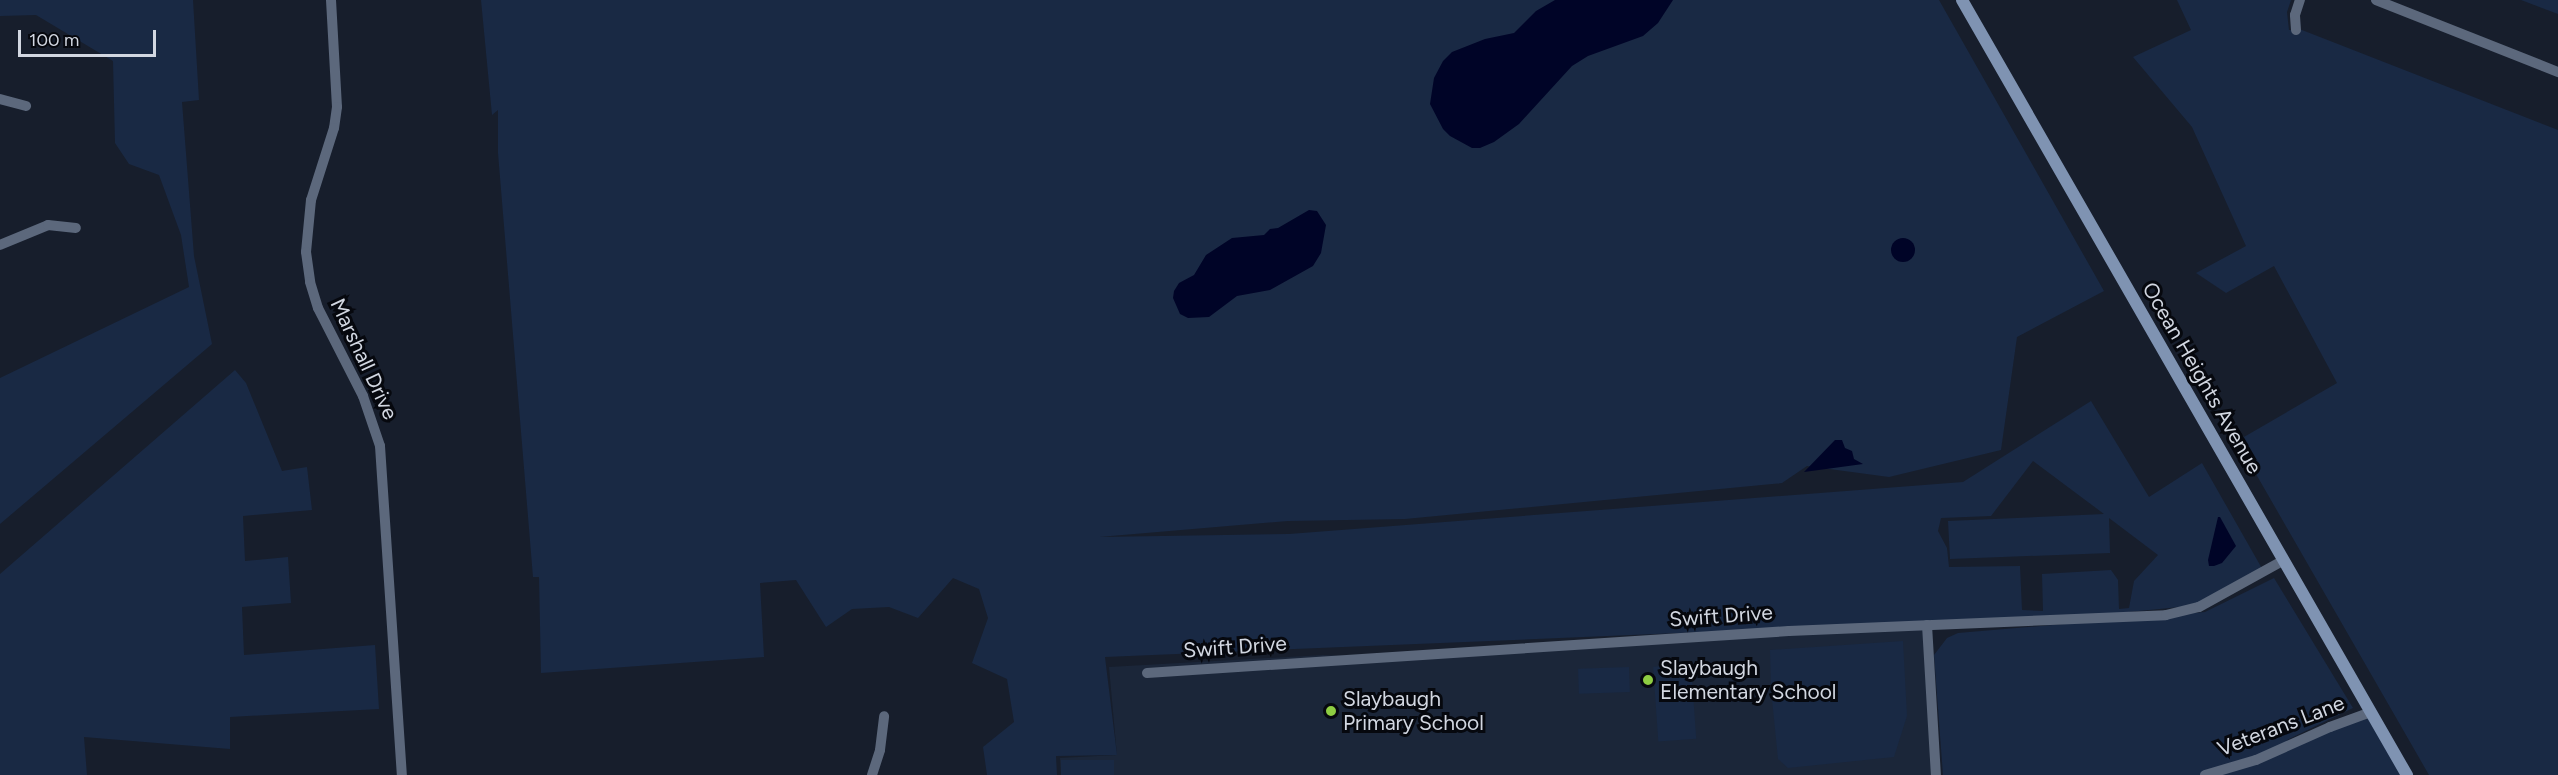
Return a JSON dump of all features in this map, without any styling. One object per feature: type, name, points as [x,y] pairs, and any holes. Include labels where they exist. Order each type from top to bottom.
[{"type":"main road","name":"Ocean Heights Avenue","points":[[1962,0],[2407,775]]},
{"type":"street","name":"Marshall Drive","points":[[331,0],[337,107],[334,128],[311,200],[306,252],[310,282],[318,308],[363,396],[380,446],[402,775]]},
{"type":"street","points":[[2296,30],[2295,15],[2300,0]]},
{"type":"street","points":[[2376,0],[2558,72]]},
{"type":"street","points":[[0,99],[26,106]]},
{"type":"street","points":[[0,245],[48,225],[76,228]]},
{"type":"street","name":"Swift Drive","points":[[1147,673],[1789,631],[2183,612],[2199,607],[2284,560]]},
{"type":"street","points":[[1927,625],[1936,775]]},
{"type":"street","name":"Veterans Lane","points":[[2205,775],[2256,760],[2330,726],[2371,712]]},
{"type":"street","points":[[872,775],[880,750],[884,716]]},
{"type":"shaded area","points":[[0,0],[193,0],[199,100],[182,102],[194,256],[212,344],[0,524],[0,378],[189,287],[181,235],[159,175],[129,164],[115,143],[113,61],[36,15],[0,16]]},
{"type":"shaded area","points":[[481,0],[1939,0],[2104,291],[2017,337],[2001,450],[1889,477],[1807,466],[1782,483],[1405,519],[1288,521],[1099,537],[1289,534],[1963,482],[2091,401],[2149,497],[2202,463],[2264,572],[2211,604],[2087,616],[1105,657],[1117,755],[1056,756],[1057,775],[987,775],[983,747],[1014,722],[1007,679],[972,663],[988,618],[979,589],[953,578],[918,618],[889,607],[852,609],[826,627],[796,580],[760,583],[764,657],[541,673],[539,577],[533,577],[498,153],[498,110],[492,115]],"holes":[[[2033,461],[2104,514],[1948,521],[1950,559],[2110,553],[2109,518],[2158,555],[2134,581],[2129,608],[2119,609],[2118,580],[2111,570],[2042,574],[2043,611],[2022,610],[2020,566],[1949,567],[1947,548],[1938,531],[1941,518],[1991,516]]]},
{"type":"shaded area","points":[[1555,0],[1673,0],[1658,23],[1643,36],[1588,56],[1572,66],[1519,124],[1494,142],[1480,148],[1472,148],[1450,136],[1443,129],[1430,104],[1434,78],[1443,61],[1452,52],[1485,39],[1514,33],[1536,11]]},
{"type":"shaded area","points":[[2177,0],[2291,0],[2287,12],[2289,30],[2302,30],[2558,130],[2558,775],[2429,775],[2237,441],[2337,383],[2274,266],[2226,293],[2196,273],[2246,246],[2192,127],[2133,57],[2191,30]]},
{"type":"shaded area","points":[[2521,0],[2558,0],[2558,14]]},
{"type":"shaded area","points":[[1309,210],[1317,211],[1326,225],[1321,253],[1313,266],[1270,290],[1237,296],[1209,317],[1188,318],[1180,314],[1173,298],[1174,291],[1179,283],[1194,275],[1206,255],[1232,238],[1264,235],[1270,229],[1278,228]]},
{"type":"shaded area","points":[[1903,238],[1908,239],[1914,245],[1914,255],[1908,261],[1903,262],[1898,261],[1892,255],[1891,250],[1892,245],[1898,239]]},
{"type":"shaded area","points":[[235,370],[246,383],[282,471],[307,467],[312,510],[243,516],[245,561],[288,557],[291,603],[242,607],[244,655],[375,645],[379,709],[230,717],[230,749],[84,737],[87,775],[0,775],[0,574]]},
{"type":"shaded area","points":[[1835,440],[1842,440],[1845,448],[1852,451],[1854,459],[1863,464],[1804,472]]},
{"type":"shaded area","points":[[2218,517],[2236,546],[2222,563],[2209,566],[2208,560]]},
{"type":"shaded area","points":[[2274,578],[2353,708],[2285,741],[2371,712],[2407,775],[1943,775],[1934,655],[1947,638],[1958,633],[2205,612]]},
{"type":"shaded area","points":[[1927,625],[1936,775],[1061,775],[1060,758],[1117,755],[1109,667],[1323,655],[1374,657]]},
{"type":"shaded area","points":[[1903,641],[1907,716],[1894,757],[1788,768],[1778,759],[1771,689],[1770,650]]},
{"type":"shaded area","points":[[1691,664],[1696,739],[1658,741],[1653,667]]},
{"type":"shaded area","points":[[1629,667],[1630,692],[1579,694],[1578,669]]},
{"type":"shaded area","points":[[1061,760],[1114,760],[1114,775],[1061,775]]},
{"type":"place","name":"Slaybaugh Elementary School","points":[[1648,680]]},
{"type":"place","name":"Slaybaugh Primary School","points":[[1331,711]]}]
